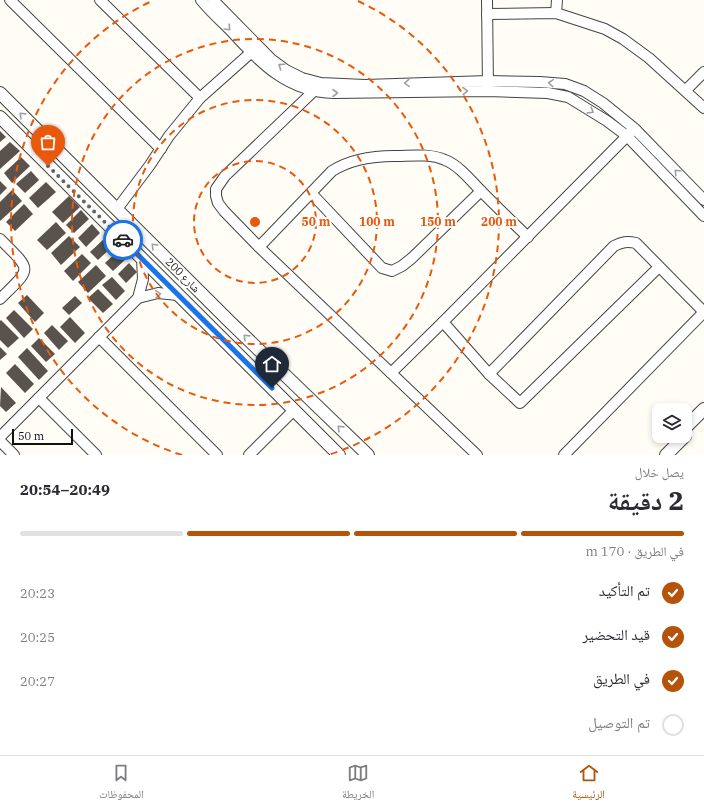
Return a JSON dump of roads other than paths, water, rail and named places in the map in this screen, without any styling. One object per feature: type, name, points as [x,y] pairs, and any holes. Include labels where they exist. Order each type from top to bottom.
[{"type":"street","points":[[10,0],[161,149]]},
{"type":"street","points":[[100,0],[200,98]]},
{"type":"street","points":[[201,0],[254,49]]},
{"type":"street","points":[[213,0],[272,70],[287,81],[318,87],[334,93],[488,86],[548,93],[568,97],[607,121],[631,132],[704,200]]},
{"type":"street","points":[[487,0],[488,86]]},
{"type":"street","points":[[556,13],[557,0]]},
{"type":"street","points":[[487,14],[556,13],[605,29],[623,39],[649,58],[686,90],[704,108]]},
{"type":"street","points":[[117,209],[131,192],[177,124],[200,98],[254,49]]},
{"type":"street","points":[[686,90],[704,72]]},
{"type":"street","points":[[318,87],[225,176],[216,189],[218,203],[259,247],[477,455]]},
{"type":"street","name":"شارع 200","points":[[0,93],[230,322],[368,455]]},
{"type":"street","name":"شارع 200","points":[[0,117],[339,455]]},
{"type":"street","points":[[631,132],[704,216]]},
{"type":"street","points":[[391,373],[631,132]]},
{"type":"street","points":[[39,156],[51,143]]},
{"type":"street","points":[[259,247],[332,171],[341,165],[365,158],[380,156],[434,156],[446,160],[465,174],[528,237]]},
{"type":"street","points":[[311,194],[382,268],[392,271],[402,266],[412,258],[481,191]]},
{"type":"street","points":[[0,239],[22,261],[25,268],[24,275],[0,299]]},
{"type":"street","points":[[489,374],[614,246],[621,243],[628,241],[636,243],[704,312],[564,455]]},
{"type":"street","points":[[0,437],[138,298],[143,279],[142,259]]},
{"type":"street","points":[[443,322],[489,374],[520,403],[659,267]]},
{"type":"street","points":[[138,298],[158,293],[178,295]]},
{"type":"street","points":[[218,334],[230,322]]},
{"type":"street","points":[[99,337],[217,455]]},
{"type":"street","points":[[39,398],[96,455]]},
{"type":"street","points":[[692,421],[704,409]]},
{"type":"street","points":[[249,455],[294,410]]},
{"type":"street","points":[[692,429],[704,417]]},
{"type":"street","points":[[0,441],[14,455]]},
{"type":"street","points":[[659,455],[670,443]]},
{"type":"street","points":[[666,455],[678,443]]}]
